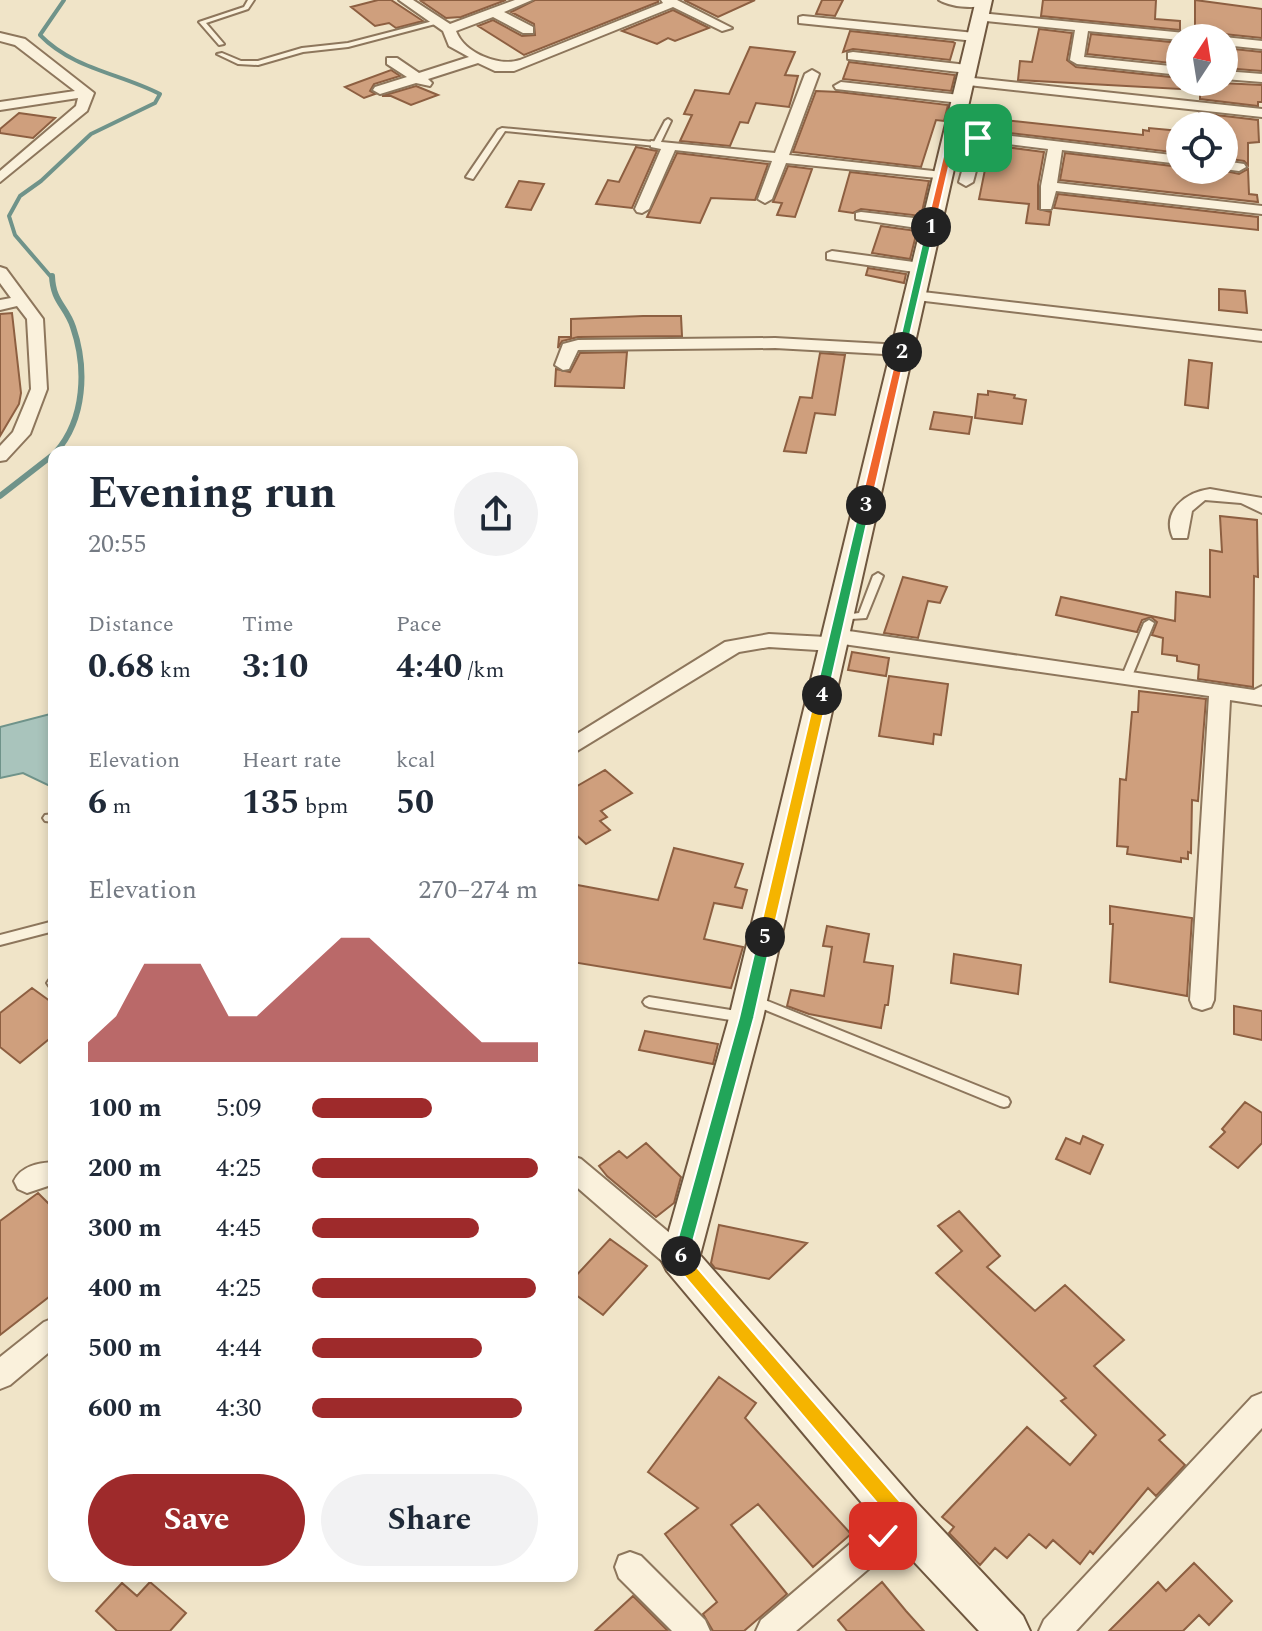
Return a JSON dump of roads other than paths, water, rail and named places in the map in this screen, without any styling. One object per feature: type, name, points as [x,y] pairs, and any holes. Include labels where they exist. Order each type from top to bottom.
[{"type":"street","points":[[405,0],[443,25],[454,43],[495,67],[509,68],[670,2],[726,28]]},
{"type":"street","points":[[443,25],[496,13],[526,0]]},
{"type":"street","points":[[945,0],[980,14]]},
{"type":"street","points":[[496,13],[546,54]]},
{"type":"street","points":[[680,1259],[748,1008],[931,225],[954,179],[965,136],[964,83],[980,14]]},
{"type":"street","points":[[803,19],[980,14],[1166,35]]},
{"type":"street","points":[[1082,27],[1077,60],[1166,70]]},
{"type":"street","points":[[0,37],[20,42],[87,93]]},
{"type":"street","points":[[1238,42],[1262,45]]},
{"type":"street","points":[[853,56],[964,83]]},
{"type":"street","points":[[380,90],[479,58]]},
{"type":"street","points":[[392,61],[433,87]]},
{"type":"street","points":[[765,199],[812,74]]},
{"type":"street","points":[[1238,76],[1262,78]]},
{"type":"street","points":[[841,86],[964,83],[1262,113]]},
{"type":"street","points":[[0,106],[87,93]]},
{"type":"street","points":[[0,178],[82,108],[87,93]]},
{"type":"street","points":[[965,136],[1166,158]]},
{"type":"street","points":[[642,209],[663,146],[954,179]]},
{"type":"street","points":[[1046,206],[1056,146]]},
{"type":"street","points":[[1048,186],[1261,205]]},
{"type":"street","points":[[861,216],[931,225]]},
{"type":"street","points":[[832,256],[918,282],[1262,336]]},
{"type":"street","points":[[0,272],[35,319],[39,389],[21,434],[0,456]]},
{"type":"street","points":[[0,305],[21,300]]},
{"type":"street","points":[[563,365],[566,351],[578,345],[775,343],[902,350]]},
{"type":"street","points":[[1180,534],[1179,518],[1190,499],[1197,495],[1221,494],[1246,498],[1262,507]]},
{"type":"street","points":[[578,743],[732,647],[836,632],[1262,698],[1262,693]]},
{"type":"street","points":[[1202,1000],[1220,690]]},
{"type":"street","points":[[578,1172],[680,1259],[903,1519],[1008,1631]]},
{"type":"street","points":[[27,1181],[48,1173]]},
{"type":"street","points":[[0,1375],[48,1336]]},
{"type":"street","points":[[1055,1631],[1262,1407]]},
{"type":"street","points":[[772,1631],[903,1519]]},
{"type":"street","points":[[630,1567],[694,1631]]},
{"type":"lane","points":[[221,44],[202,22],[246,8],[251,0]]},
{"type":"lane","points":[[220,54],[240,63],[258,63],[302,50],[348,45],[443,25]]},
{"type":"lane","points":[[470,177],[504,129],[663,146],[668,121]]},
{"type":"lane","points":[[836,632],[863,616],[878,576]]},
{"type":"lane","points":[[1127,676],[1149,623]]},
{"type":"lane","points":[[0,940],[48,928]]},
{"type":"lane","points":[[649,1002],[748,1008],[1004,1102]]},
{"type":"water","points":[[48,715],[48,785],[23,773],[0,778],[0,727]]},
{"type":"waterway","points":[[52,278],[15,235],[9,216],[20,196],[41,181],[91,134],[155,103],[160,94],[67,56],[40,35],[64,0]]},
{"type":"waterway","points":[[52,276],[57,298],[73,327],[81,376],[78,409],[61,446]]},
{"type":"waterway","points":[[0,496],[48,459]]}]
